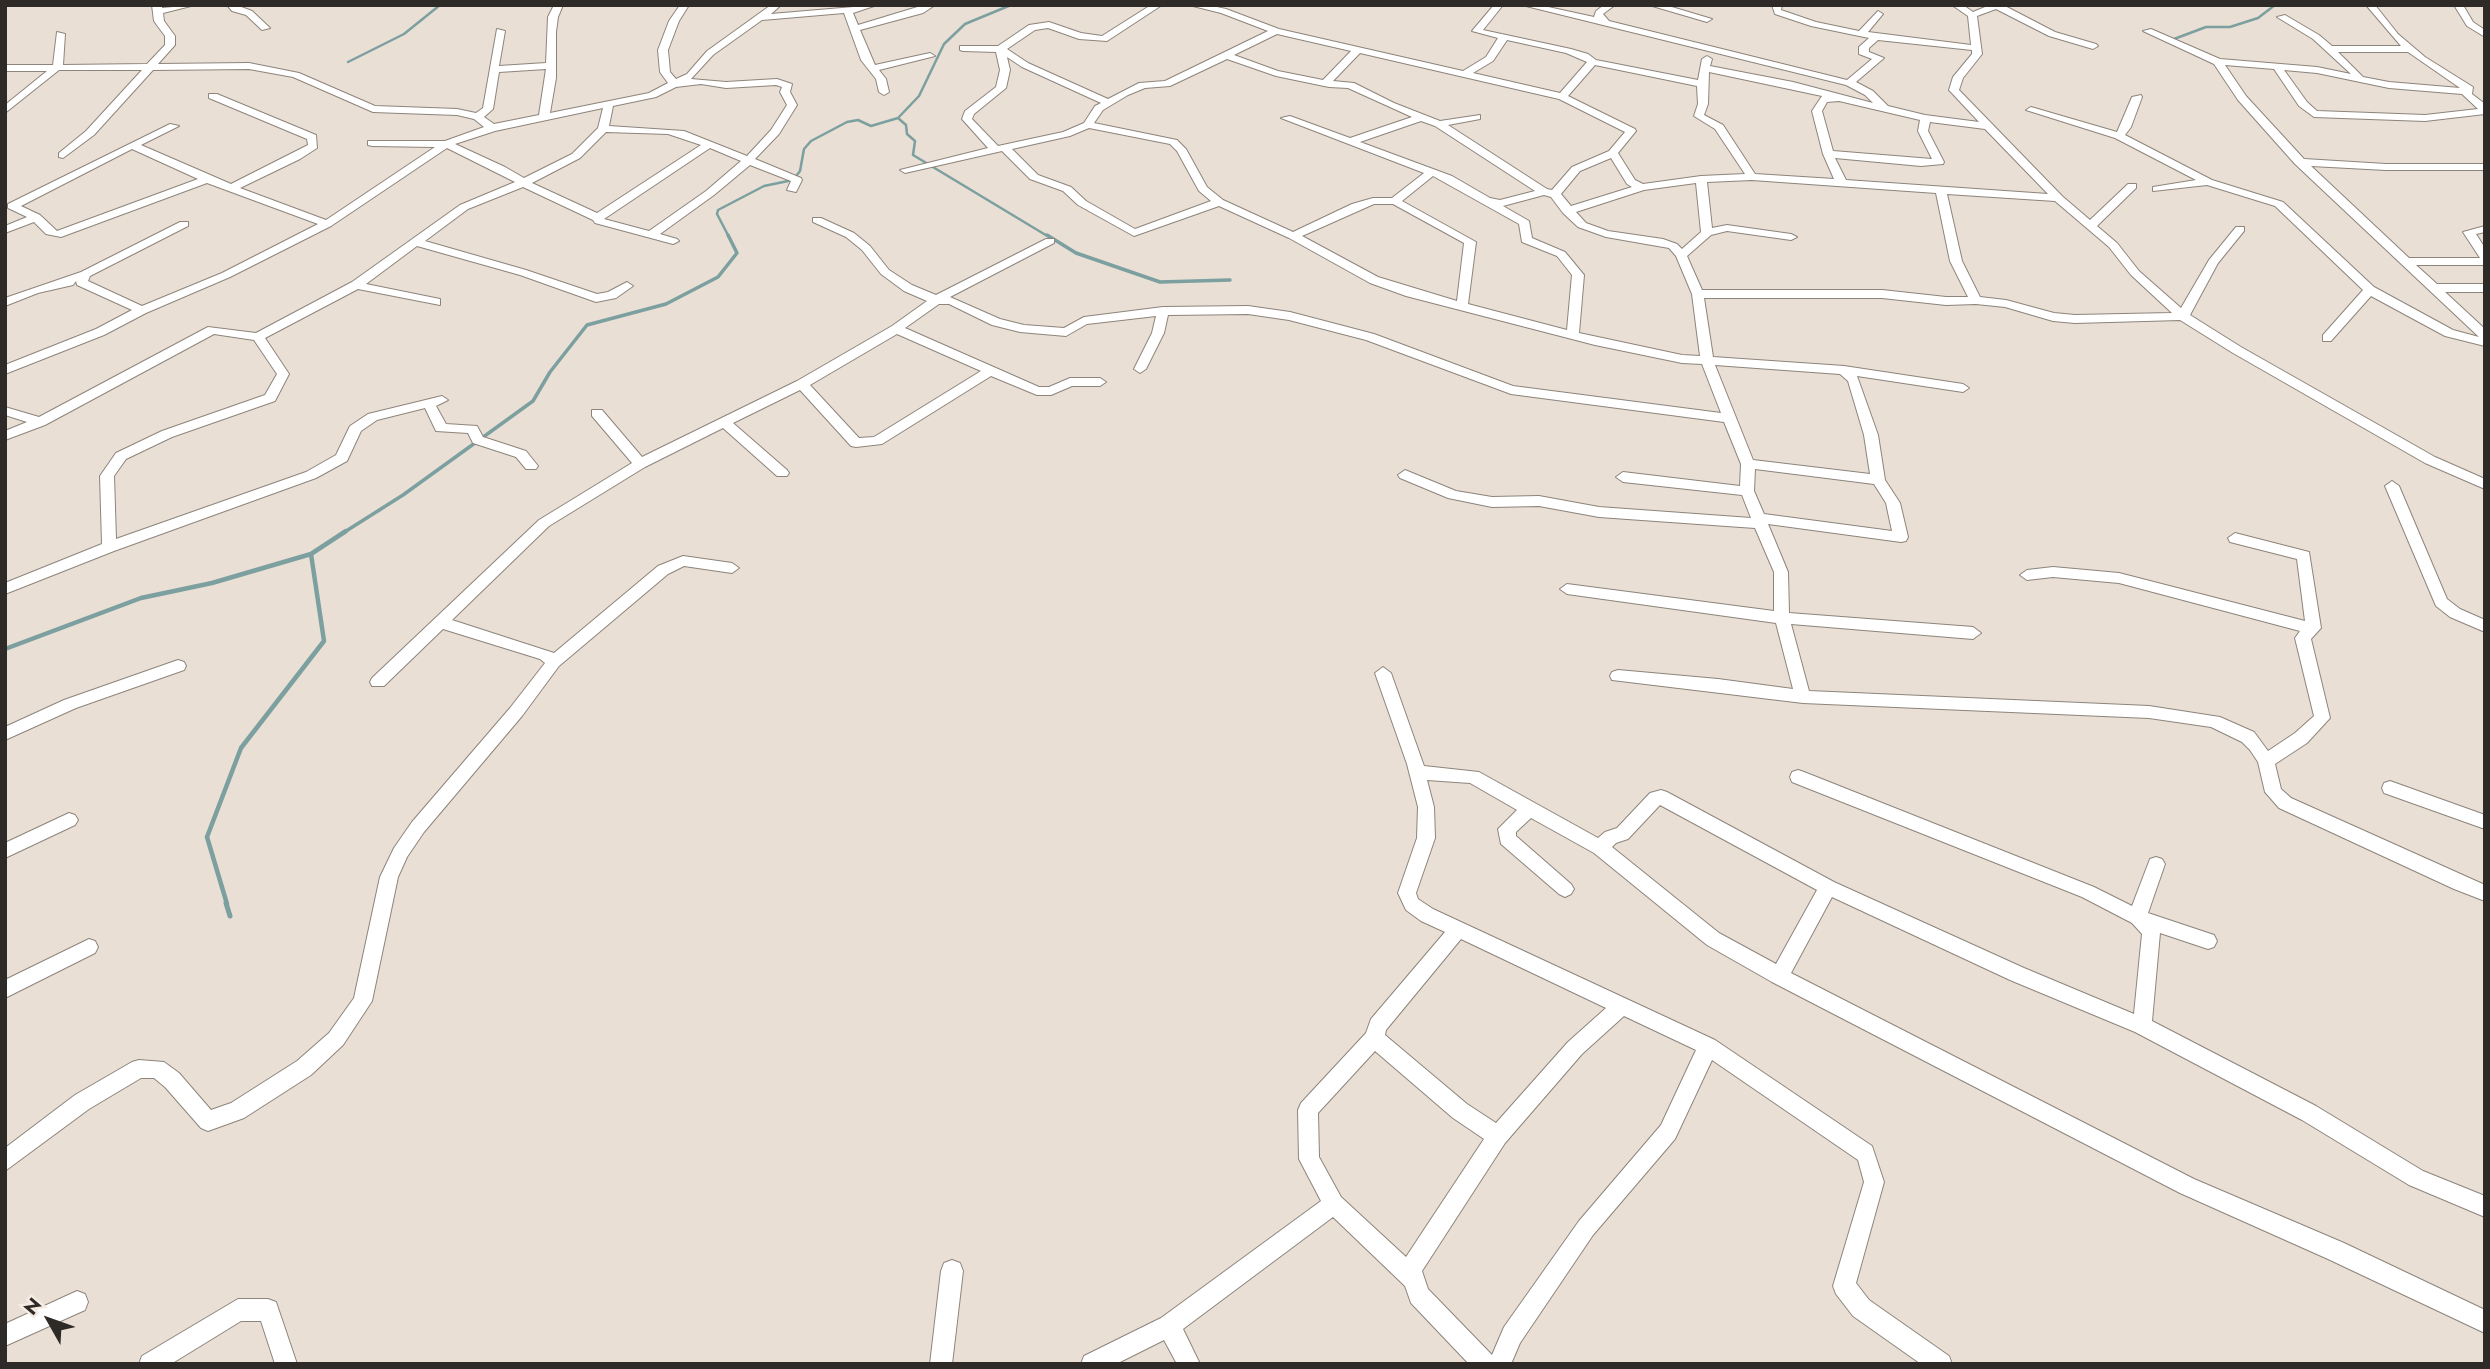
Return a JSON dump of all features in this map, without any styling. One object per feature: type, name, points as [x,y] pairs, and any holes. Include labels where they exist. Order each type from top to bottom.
[{"type":"street","points":[[63,155],[90,133],[170,45],[170,37],[159,21],[158,8],[191,5]]},
{"type":"street","points":[[232,5],[235,9],[249,13],[265,28]]},
{"type":"street","points":[[544,116],[551,66],[553,17],[559,5]]},
{"type":"street","points":[[674,84],[665,72],[663,50],[674,21],[685,5]]},
{"type":"street","points":[[5,370],[100,332],[142,310],[226,275],[327,224],[446,144],[492,128],[652,94],[674,84],[690,76],[710,53],[777,5]]},
{"type":"street","points":[[760,17],[848,11],[873,5]]},
{"type":"street","points":[[854,29],[920,11],[931,5]]},
{"type":"street","points":[[1000,49],[1032,27],[1049,25],[1091,40],[1104,40],[1157,5]]},
{"type":"street","points":[[1193,5],[1223,11],[1276,31],[1562,97],[1631,131],[1613,153],[1576,169],[1549,193],[1500,203],[1486,201]]},
{"type":"street","points":[[1499,5],[1477,31],[1585,56],[1591,66],[1625,80]]},
{"type":"street","points":[[1526,5],[1849,83],[1869,93],[1884,109]]},
{"type":"street","points":[[1606,23],[1598,17],[1599,13],[1611,5]]},
{"type":"street","points":[[1653,5],[1707,19]]},
{"type":"street","points":[[1778,5],[1775,7],[1777,12],[1814,24],[1876,37],[1976,48]]},
{"type":"street","points":[[1956,5],[1972,15]]},
{"type":"street","points":[[1972,15],[1998,5],[2052,34],[2093,46]]},
{"type":"street","points":[[2277,67],[2302,104],[2314,114],[2425,118],[2485,110],[2470,90],[2410,49],[2370,5]]},
{"type":"street","points":[[2458,5],[2470,24],[2485,34]]},
{"type":"street","points":[[848,11],[866,60],[881,79],[884,92]]},
{"type":"street","points":[[1862,33],[1878,14]]},
{"type":"street","points":[[1972,15],[1977,54],[1958,77],[1954,90],[2058,198],[2113,245],[2135,273],[2183,316],[2431,460],[2485,484]]},
{"type":"street","points":[[2282,17],[2316,37],[2361,77]]},
{"type":"street","points":[[478,117],[488,109],[500,31]]},
{"type":"street","points":[[905,170],[1066,134],[1088,125],[1107,102],[1143,85],[1167,84],[1276,31]]},
{"type":"street","points":[[2148,31],[2218,62],[2361,77],[2389,85],[2470,90]]},
{"type":"street","points":[[5,110],[58,66],[60,34]]},
{"type":"street","points":[[1465,74],[1490,59],[1504,37]]},
{"type":"street","points":[[1849,83],[1879,58],[1864,54],[1864,47],[1876,37]]},
{"type":"street","points":[[963,47],[1000,49],[1025,65],[1107,102]]},
{"type":"street","points":[[1000,49],[1005,70],[1001,88],[969,113],[967,119],[1034,177],[1067,189],[1082,203],[1134,233],[1219,202]]},
{"type":"street","points":[[1329,84],[1328,79],[1359,49]]},
{"type":"street","points":[[2329,49],[2410,49]]},
{"type":"street","points":[[1709,50],[1702,84],[1703,104],[1699,116],[1719,127],[1752,177]]},
{"type":"street","points":[[873,68],[930,56]]},
{"type":"street","points":[[1228,56],[1276,74],[1350,85],[1439,124],[1549,193],[1592,230],[1673,246],[1681,255],[1698,295],[1707,362],[1748,464],[1747,491],[1781,572],[1782,618],[1803,697]]},
{"type":"street","points":[[2218,62],[2242,98],[2299,162],[2485,336]]},
{"type":"street","points":[[5,68],[153,64],[249,65],[275,69],[318,84],[373,110],[457,112],[478,117],[492,128]]},
{"type":"street","points":[[496,69],[551,66]]},
{"type":"street","points":[[1591,66],[1702,84]]},
{"type":"street","points":[[1562,97],[1571,84],[1591,66]]},
{"type":"street","points":[[1706,68],[1793,85],[1884,109],[1990,126]]},
{"type":"street","points":[[651,235],[710,193],[749,160],[775,132],[792,105],[785,92],[788,86],[777,82],[726,85],[701,81],[674,84]]},
{"type":"street","points":[[214,96],[312,137],[313,146],[296,157],[231,188]]},
{"type":"street","points":[[2119,136],[2126,127],[2137,97]]},
{"type":"street","points":[[1841,182],[1828,154],[1816,111],[1823,99],[1842,99]]},
{"type":"street","points":[[5,436],[40,422],[212,330],[258,337],[356,285],[464,207],[522,183],[576,156],[603,129],[609,103]]},
{"type":"street","points":[[2031,110],[2119,136],[2208,182],[2285,207],[2354,278],[2370,290],[2449,333],[2485,342]]},
{"type":"street","points":[[1352,141],[1422,117]]},
{"type":"street","points":[[1439,124],[1476,117]]},
{"type":"street","points":[[1828,154],[1939,162],[1923,131],[1925,117]]},
{"type":"street","points":[[1286,118],[1448,178],[1525,223],[1526,240],[1561,254],[1578,275],[1573,335]]},
{"type":"street","points":[[1088,125],[1173,142],[1181,149],[1203,189],[1219,202],[1293,236],[1374,280],[1462,307],[1682,359],[1844,370],[1963,388]]},
{"type":"street","points":[[174,126],[12,206],[36,217],[50,232],[57,235],[207,179]]},
{"type":"street","points":[[603,129],[668,131],[709,142],[792,182]]},
{"type":"street","points":[[597,218],[701,151],[709,142]]},
{"type":"street","points":[[372,143],[446,144],[501,169],[522,183],[599,221],[673,241]]},
{"type":"street","points":[[132,145],[207,179],[327,224]]},
{"type":"street","points":[[1613,153],[1632,182],[1642,187]]},
{"type":"street","points":[[2299,162],[2386,167],[2485,167]]},
{"type":"street","points":[[1395,201],[1432,172]]},
{"type":"street","points":[[1567,211],[1642,187],[1701,179],[1752,177],[2058,198]]},
{"type":"street","points":[[1701,179],[1707,233]]},
{"type":"street","points":[[2157,189],[2208,182]]},
{"type":"street","points":[[2090,226],[2132,186]]},
{"type":"street","points":[[1940,188],[1948,214],[1956,261],[1976,300]]},
{"type":"street","points":[[1293,236],[1356,206],[1373,201],[1395,201],[1470,242],[1462,307]]},
{"type":"street","points":[[5,230],[36,217]]},
{"type":"street","points":[[817,220],[849,235],[866,248],[885,272],[908,288],[936,300],[951,301],[996,322],[1024,329],[1066,332],[1084,321],[1163,311],[1248,310],[1290,316],[1370,337],[1511,390],[1729,418]]},
{"type":"street","points":[[5,302],[61,282],[83,278],[184,224]]},
{"type":"street","points":[[1681,255],[1707,233],[1727,228],[1791,237]]},
{"type":"street","points":[[2183,316],[2213,262],[2240,229]]},
{"type":"street","points":[[2403,261],[2485,260],[2469,232],[2485,229]]},
{"type":"street","points":[[378,682],[544,523],[640,464],[802,384],[896,329],[936,300],[1050,241]]},
{"type":"street","points":[[416,242],[522,272],[596,298],[612,295],[627,286]]},
{"type":"street","points":[[83,278],[142,310]]},
{"type":"street","points":[[356,285],[436,302]]},
{"type":"street","points":[[2435,288],[2485,288]]},
{"type":"street","points":[[2327,338],[2370,290]]},
{"type":"street","points":[[1698,295],[1882,294],[1946,301],[1976,300],[2064,318],[2183,316]]},
{"type":"street","points":[[1140,369],[1158,333],[1163,311]]},
{"type":"street","points":[[896,329],[1037,391],[1051,391],[1070,382],[1100,382]]},
{"type":"street","points":[[109,547],[107,476],[121,456],[167,434],[270,397],[283,374],[258,337]]},
{"type":"street","points":[[1405,475],[1453,495],[1492,502],[1539,502],[1599,512],[1759,520],[1901,537],[1893,503],[1878,480],[1871,435],[1854,380],[1844,370]]},
{"type":"street","points":[[802,384],[856,443],[877,441],[990,371]]},
{"type":"street","points":[[5,589],[109,547],[311,475],[341,458],[355,429],[373,417],[435,402],[441,428],[472,429],[482,440],[521,454],[531,466]]},
{"type":"street","points":[[5,411],[40,422]]},
{"type":"street","points":[[597,414],[640,464]]},
{"type":"street","points":[[725,423],[782,472]]},
{"type":"street","points":[[1748,464],[1878,480]]},
{"type":"street","points":[[1623,477],[1747,491]]},
{"type":"street","points":[[2392,486],[2441,602],[2455,613],[2485,626]]},
{"type":"street","points":[[2235,538],[2304,556],[2313,628]]},
{"type":"street","points":[[5,1161],[82,1102],[139,1069],[158,1069],[172,1080],[208,1121],[237,1111],[304,1068],[328,1047],[363,1001],[389,877],[400,853],[418,827],[516,712],[554,662],[663,570],[683,561],[732,568]]},
{"type":"street","points":[[2027,575],[2053,572],[2119,579],[2284,623],[2313,628]]},
{"type":"street","points":[[1567,589],[1782,618],[1973,634]]},
{"type":"street","points":[[440,622],[545,655],[554,662]]},
{"type":"street","points":[[2266,761],[2301,738],[2322,718],[2303,638],[2313,628]]},
{"type":"street","points":[[5,734],[70,704],[178,666]]},
{"type":"street","points":[[1384,673],[1426,807],[1426,838],[1407,893],[1412,904],[1419,910],[1708,1046],[1864,1153],[1874,1182],[1844,1286],[1861,1308],[1941,1364]]},
{"type":"street","points":[[1618,676],[1718,685],[1803,697],[2149,712],[2194,717],[2229,727],[2248,737],[2266,761],[2273,792],[2285,803],[2485,893]]},
{"type":"street","points":[[1417,772],[1473,777],[1600,848],[1713,939],[1779,976],[2187,1186],[2336,1251],[2485,1322]]},
{"type":"street","points":[[1798,777],[2088,892],[2137,917],[2208,941]]},
{"type":"street","points":[[2390,788],[2485,822]]},
{"type":"street","points":[[1600,848],[1611,837],[1622,834],[1656,798],[1661,797],[1828,887],[2017,974],[2141,1026],[2309,1113],[2416,1178],[2485,1207]]},
{"type":"street","points":[[1529,809],[1507,829],[1507,839],[1565,889]]},
{"type":"street","points":[[5,851],[69,820]]},
{"type":"street","points":[[2137,917],[2156,864]]},
{"type":"street","points":[[1779,976],[1828,887]]},
{"type":"street","points":[[2137,917],[2151,932],[2141,1026]]},
{"type":"street","points":[[1415,1280],[1334,1204],[1309,1160],[1308,1110],[1374,1038],[1378,1025],[1458,928]]},
{"type":"street","points":[[5,990],[89,947]]},
{"type":"street","points":[[1485,1364],[1419,1295],[1411,1269],[1498,1136],[1576,1048],[1622,1005]]},
{"type":"street","points":[[1374,1038],[1460,1111],[1498,1136]]},
{"type":"street","points":[[1499,1364],[1512,1335],[1586,1228],[1668,1132],[1708,1046]]},
{"type":"street","points":[[1093,1364],[1169,1326],[1334,1204]]},
{"type":"street","points":[[941,1364],[952,1271]]},
{"type":"street","points":[[5,1335],[77,1302]]},
{"type":"street","points":[[150,1364],[237,1310],[268,1310],[286,1364]]},
{"type":"street","points":[[1169,1326],[1189,1364]]},
{"type":"waterway","points":[[348,62],[404,34],[440,5]]},
{"type":"waterway","points":[[898,118],[919,96],[944,44],[965,24],[1011,5]]},
{"type":"waterway","points":[[2174,39],[2206,27],[2230,27],[2258,18],[2275,5]]},
{"type":"waterway","points":[[729,237],[717,214],[718,210],[764,186],[793,180],[800,171],[804,149],[811,141],[847,122],[858,120],[871,126],[898,118]]},
{"type":"waterway","points":[[898,118],[906,125],[907,134],[915,141],[913,155],[1049,237]]},
{"type":"waterway","points":[[1047,235],[1076,253],[1160,282],[1230,280]]},
{"type":"waterway","points":[[343,533],[403,495],[533,401],[550,372],[587,325],[666,304],[718,277],[737,253],[729,237]]},
{"type":"waterway","points":[[311,554],[346,531]]},
{"type":"waterway","points":[[5,649],[141,598],[212,583],[311,554]]},
{"type":"waterway","points":[[227,904],[207,837],[241,748],[324,641],[311,554]]},
{"type":"waterway","points":[[226,903],[230,916]]}]
